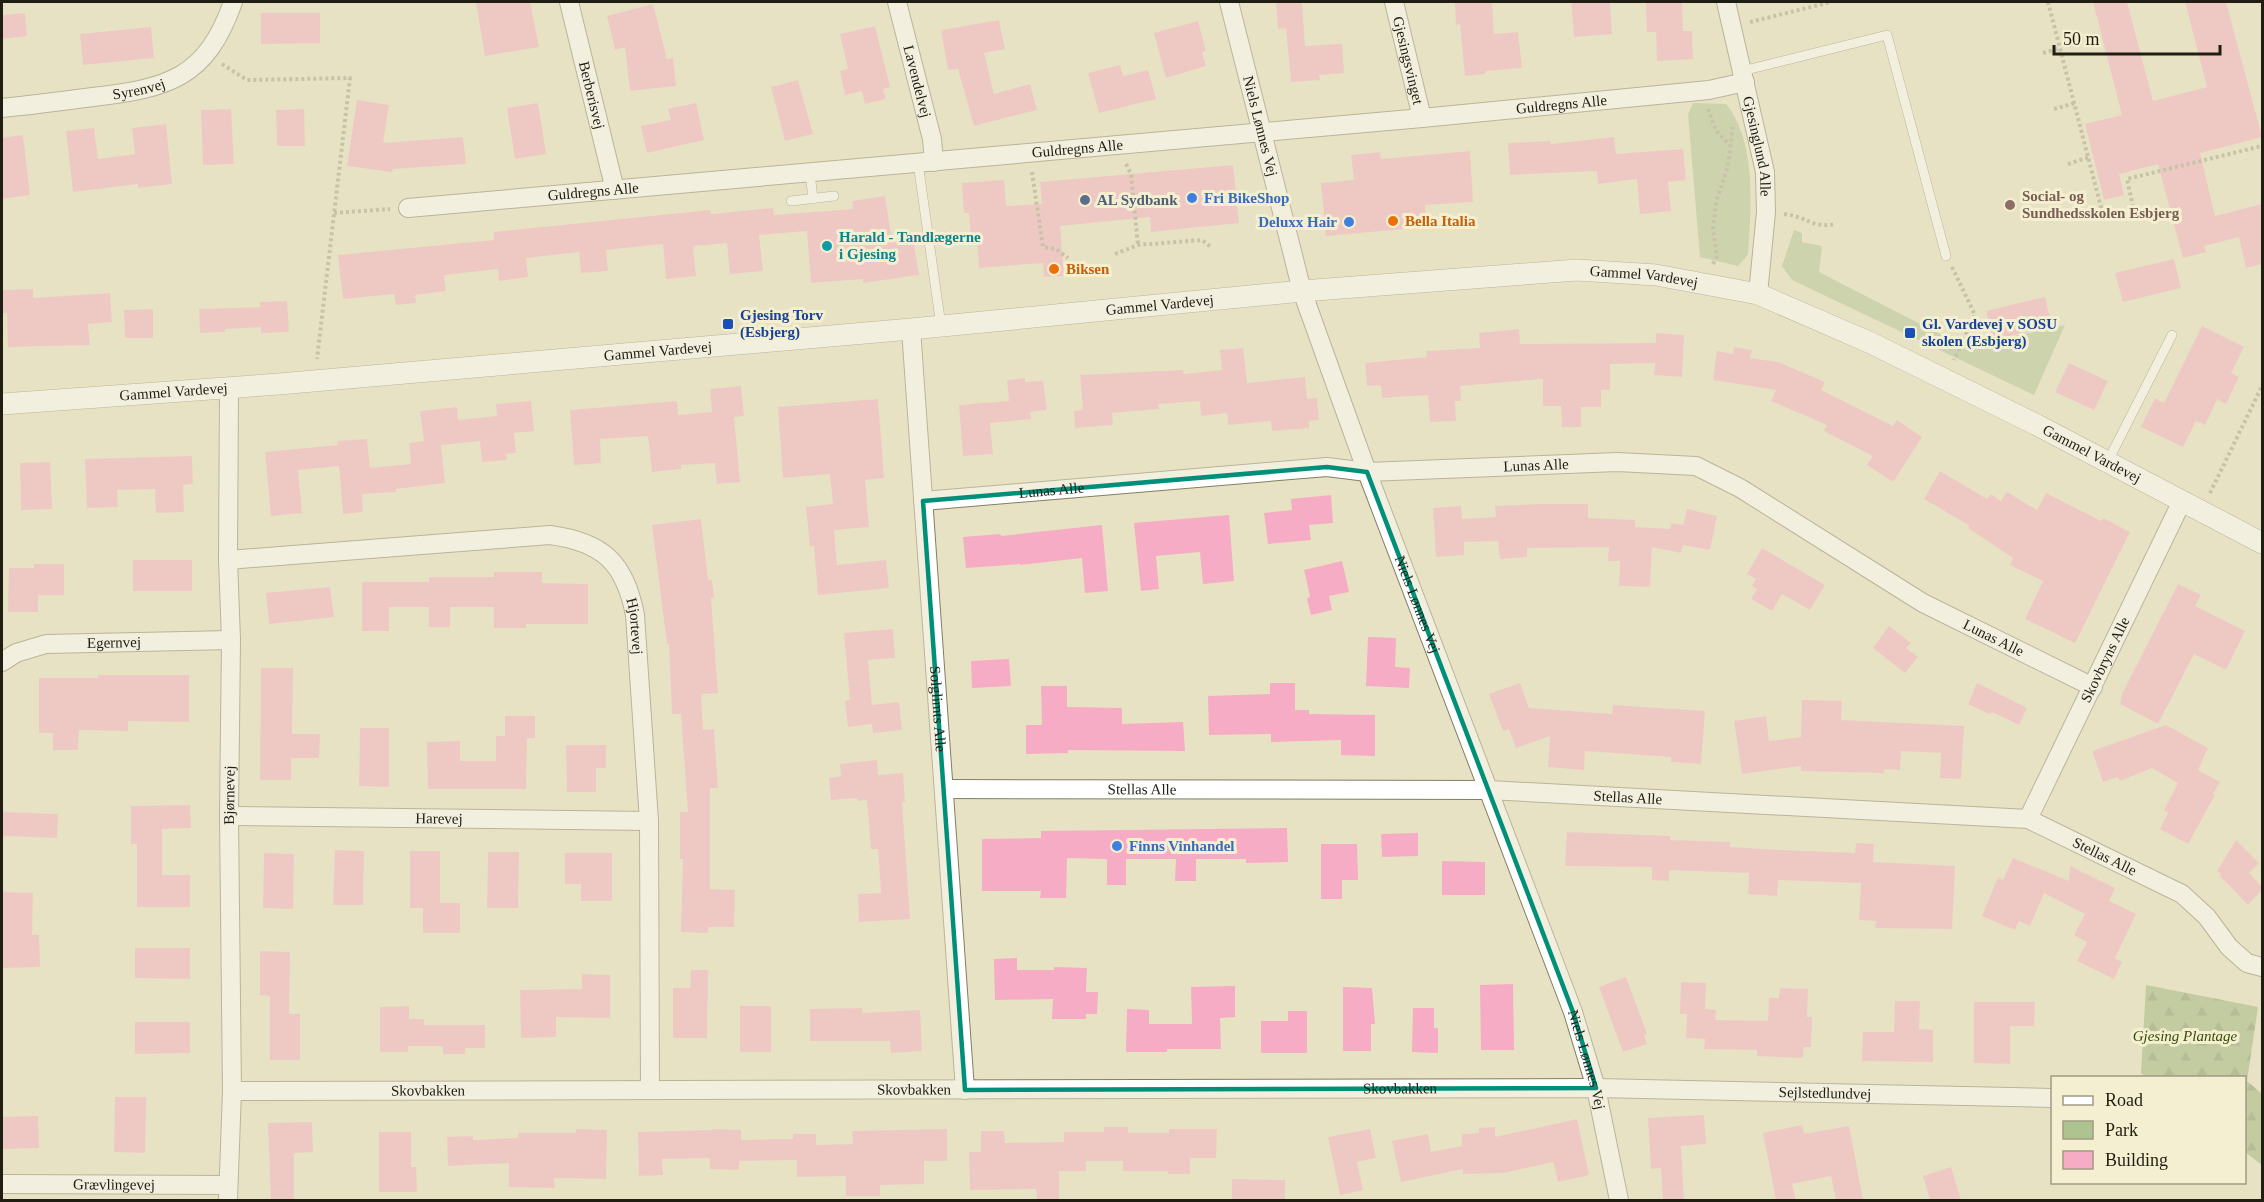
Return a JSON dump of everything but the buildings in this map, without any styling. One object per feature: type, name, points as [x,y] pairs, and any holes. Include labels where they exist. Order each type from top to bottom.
[{"type":"street","name":"Syrenvej","points":[[2,108],[136,92],[162,86],[186,72],[206,55],[223,30],[233,2]]},
{"type":"street","name":"Berberisvej","points":[[568,2],[615,190]]},
{"type":"street","name":"Lavendelvej","points":[[897,2],[932,139],[926,162]]},
{"type":"street","name":"Niels Lønnes Vej","points":[[1229,2],[1302,291],[1367,472],[1573,1012],[1596,1088],[1619,1200]]},
{"type":"street","name":"Gjesingsvinget","points":[[1394,2],[1422,118]]},
{"type":"street","name":"Gjesinglund Alle","points":[[1726,2],[1765,172],[1766,212],[1758,294]]},
{"type":"street","name":"Guldregns Alle","points":[[408,208],[1261,133],[1709,90],[1744,76]]},
{"type":"street","name":"Gammel Vardevej","points":[[2,404],[314,381],[941,326],[1302,291],[1577,270],[1656,275],[1758,294],[1871,343],[2262,543]]},
{"type":"street","name":"Solglimts Alle","points":[[911,328],[965,1090]]},
{"type":"street","name":"Bjørnevej","points":[[228,1193],[232,1091],[229,816],[231,640],[228,560],[229,388]]},
{"type":"street","name":"Lunas Alle","points":[[923,501],[1328,467],[1367,472],[1617,462],[1696,466],[1740,488],[1923,603],[2093,687]]},
{"type":"street","name":"Skovbryns Alle","points":[[2028,819],[2182,501]]},
{"type":"street","name":"Hjortevej","points":[[228,560],[550,535],[576,538],[599,549],[618,567],[630,590],[635,615],[649,821],[650,1090]]},
{"type":"street","name":"Egernvej","points":[[2,662],[16,653],[46,644],[231,640]]},
{"type":"street","name":"Stellas Alle","points":[[944,789],[1489,790],[2028,819],[2182,894],[2207,917],[2229,947],[2247,963],[2262,967]]},
{"type":"street","name":"Harevej","points":[[229,816],[649,821]]},
{"type":"street","name":"Skovbakken","points":[[232,1091],[1596,1088]]},
{"type":"street","name":"Sejlstedlundvej","points":[[1596,1088],[2051,1098]]},
{"type":"street","name":"Grævlingevej","points":[[2,1184],[228,1193]]},
{"type":"lane","points":[[1744,76],[1887,35],[1946,256]]},
{"type":"lane","points":[[926,162],[941,326]]},
{"type":"lane","points":[[810,172],[813,199]]},
{"type":"lane","points":[[791,201],[834,196]]},
{"type":"lane","points":[[2107,463],[2172,335]]},
{"type":"path","points":[[1731,27],[1831,2]]},
{"type":"path","points":[[2048,2],[2103,215]]},
{"type":"path","points":[[2043,53],[2060,48]]},
{"type":"path","points":[[206,55],[247,80],[350,78],[314,381]]},
{"type":"path","points":[[1709,90],[1710,120],[1716,131],[1730,146]]},
{"type":"path","points":[[2054,109],[2075,103]]},
{"type":"path","points":[[1705,285],[1717,256],[1713,229],[1716,202],[1728,166],[1734,121]]},
{"type":"path","points":[[2133,207],[2127,179],[2262,146]]},
{"type":"path","points":[[1029,153],[1043,247],[1056,249],[1068,258]]},
{"type":"path","points":[[2068,164],[2089,158]]},
{"type":"path","points":[[1124,161],[1131,174],[1138,245]]},
{"type":"path","points":[[334,213],[408,208]]},
{"type":"path","points":[[1766,212],[1796,215],[1822,227],[1835,224]]},
{"type":"path","points":[[1115,254],[1138,245],[1202,240],[1211,247]]},
{"type":"path","points":[[1944,380],[1975,315],[1946,256]]},
{"type":"path","points":[[2202,511],[2262,386]]},
{"type":"highlighted area","points":[[1327,467],[1367,472],[1573,1012],[1596,1088],[965,1090],[923,501]]},
{"type":"green space","points":[[1693,103],[1726,104],[1736,119],[1743,137],[1751,197],[1748,255],[1738,266],[1700,257],[1688,114]]},
{"type":"green space","points":[[1794,230],[1802,233],[1802,242],[1822,246],[1819,272],[1965,347],[2065,325],[2034,395],[1792,280],[1782,266]]},
{"type":"green space","name":"Gjesing Plantage","points":[[2146,985],[2258,1007],[2247,1081],[2262,1094],[2262,1165],[2246,1153],[2246,1076],[2144,1076],[2141,1073]]},
{"type":"place","name":"Fri BikeShop","points":[[1192,198]]},
{"type":"place","name":"AL Sydbank","points":[[1085,200]]},
{"type":"place","name":"Social- og Sundhedsskolen Esbjerg","points":[[2010,205]]},
{"type":"place","name":"Bella Italia","points":[[1393,221]]},
{"type":"place","name":"Deluxx Hair","points":[[1349,222]]},
{"type":"place","name":"Harald - Tandlægerne i Gjesing","points":[[827,246]]},
{"type":"place","name":"Biksen","points":[[1054,269]]},
{"type":"place","name":"Gjesing Torv (Esbjerg)","points":[[728,324]]},
{"type":"place","name":"Gl. Vardevej v SOSU skolen (Esbjerg)","points":[[1910,333]]},
{"type":"place","name":"Finns Vinhandel","points":[[1117,846]]}]
